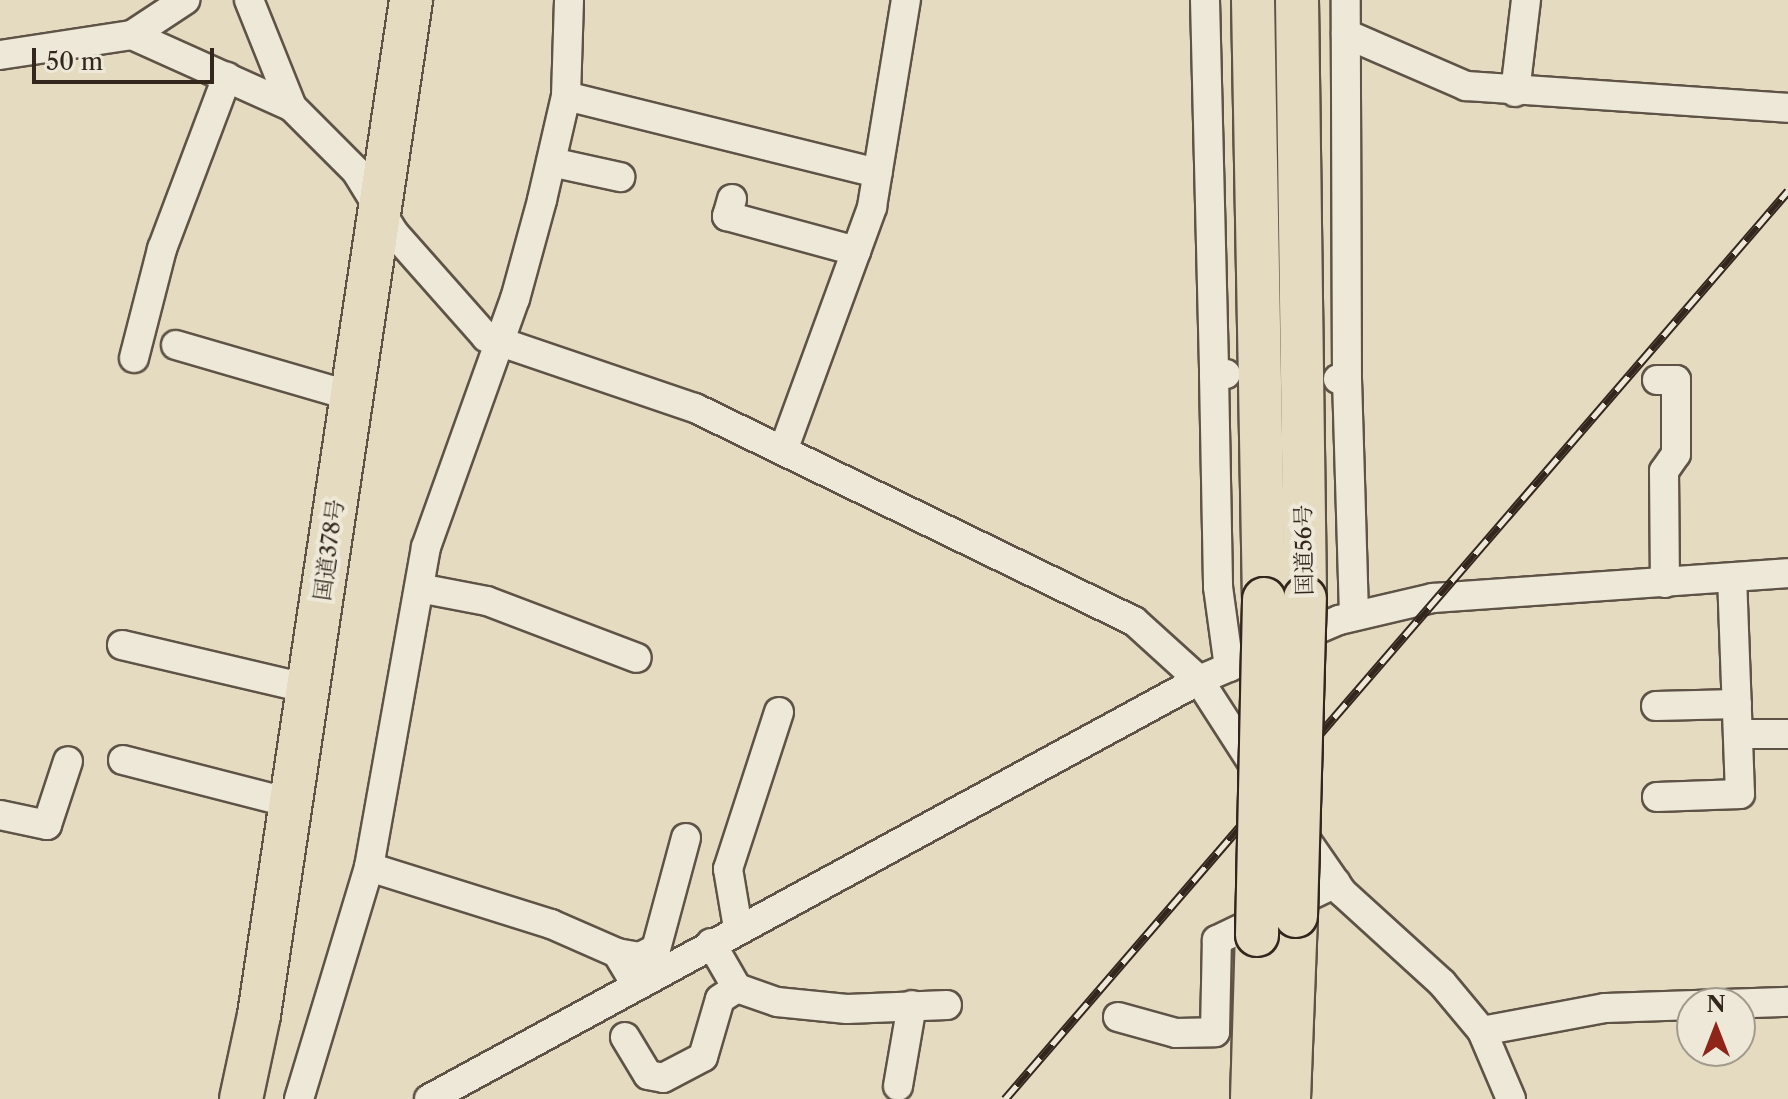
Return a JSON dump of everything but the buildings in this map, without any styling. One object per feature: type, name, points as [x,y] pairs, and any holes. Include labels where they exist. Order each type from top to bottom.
[{"type":"highway","name":"国道378号","points":[[241,1099],[309,689],[378,203],[411,0]]},
{"type":"highway","name":"国道56号","points":[[1252,1099],[1264,599],[1253,0]]},
{"type":"highway","name":"国道56号","points":[[1289,1099],[1305,598],[1297,0]]},
{"type":"street","points":[[0,55],[132,35],[185,0]]},
{"type":"street","points":[[249,0],[292,107]]},
{"type":"street","points":[[299,1099],[369,867],[419,588],[435,516],[499,342],[551,162],[566,96],[569,0]]},
{"type":"street","points":[[784,448],[856,251],[878,173],[906,0]]},
{"type":"street","points":[[1205,0],[1220,375],[1218,587],[1229,667]]},
{"type":"street","points":[[1346,0],[1343,379],[1354,614]]},
{"type":"street","points":[[1515,92],[1526,0]]},
{"type":"street","points":[[1346,34],[1428,74],[1515,92],[1788,108]]},
{"type":"street","points":[[132,35],[292,107],[356,171],[394,233],[463,318],[499,342],[666,397],[784,448],[1134,621],[1199,680],[1336,883],[1482,1031],[1511,1099]]},
{"type":"street","points":[[134,358],[162,249],[227,77]]},
{"type":"street","points":[[566,96],[878,173]]},
{"type":"street","points":[[551,162],[620,177]]},
{"type":"street","points":[[732,199],[727,216],[856,251]]},
{"type":"street","points":[[176,345],[351,396]]},
{"type":"street","points":[[1657,380],[1676,380],[1676,454],[1664,471],[1665,583]]},
{"type":"street","points":[[429,1099],[738,928],[1199,680],[1354,614],[1433,598],[1788,573]]},
{"type":"street","points":[[1657,797],[1740,794],[1732,578]]},
{"type":"street","points":[[419,588],[487,601],[637,658]]},
{"type":"street","points":[[122,645],[309,689]]},
{"type":"street","points":[[1656,706],[1737,704]]},
{"type":"street","points":[[738,928],[728,869],[779,712]]},
{"type":"street","points":[[1738,734],[1788,734]]},
{"type":"street","points":[[123,760],[291,803]]},
{"type":"street","points":[[0,815],[47,825],[68,761]]},
{"type":"street","points":[[369,867],[551,924],[617,953],[640,957],[656,949],[666,892],[686,838]]},
{"type":"street","points":[[1118,1017],[1176,1033],[1215,1032],[1217,940],[1336,883]]},
{"type":"street","points":[[711,943],[737,988],[807,1007],[947,1005]]},
{"type":"street","points":[[617,953],[636,985]]},
{"type":"street","points":[[625,1037],[648,1075],[661,1089],[703,1057],[720,999],[737,988]]},
{"type":"street","points":[[1482,1031],[1605,1008],[1788,1002]]},
{"type":"street","points":[[898,1086],[912,1005]]},
{"type":"railway","points":[[1005,1099],[1788,191]]}]
